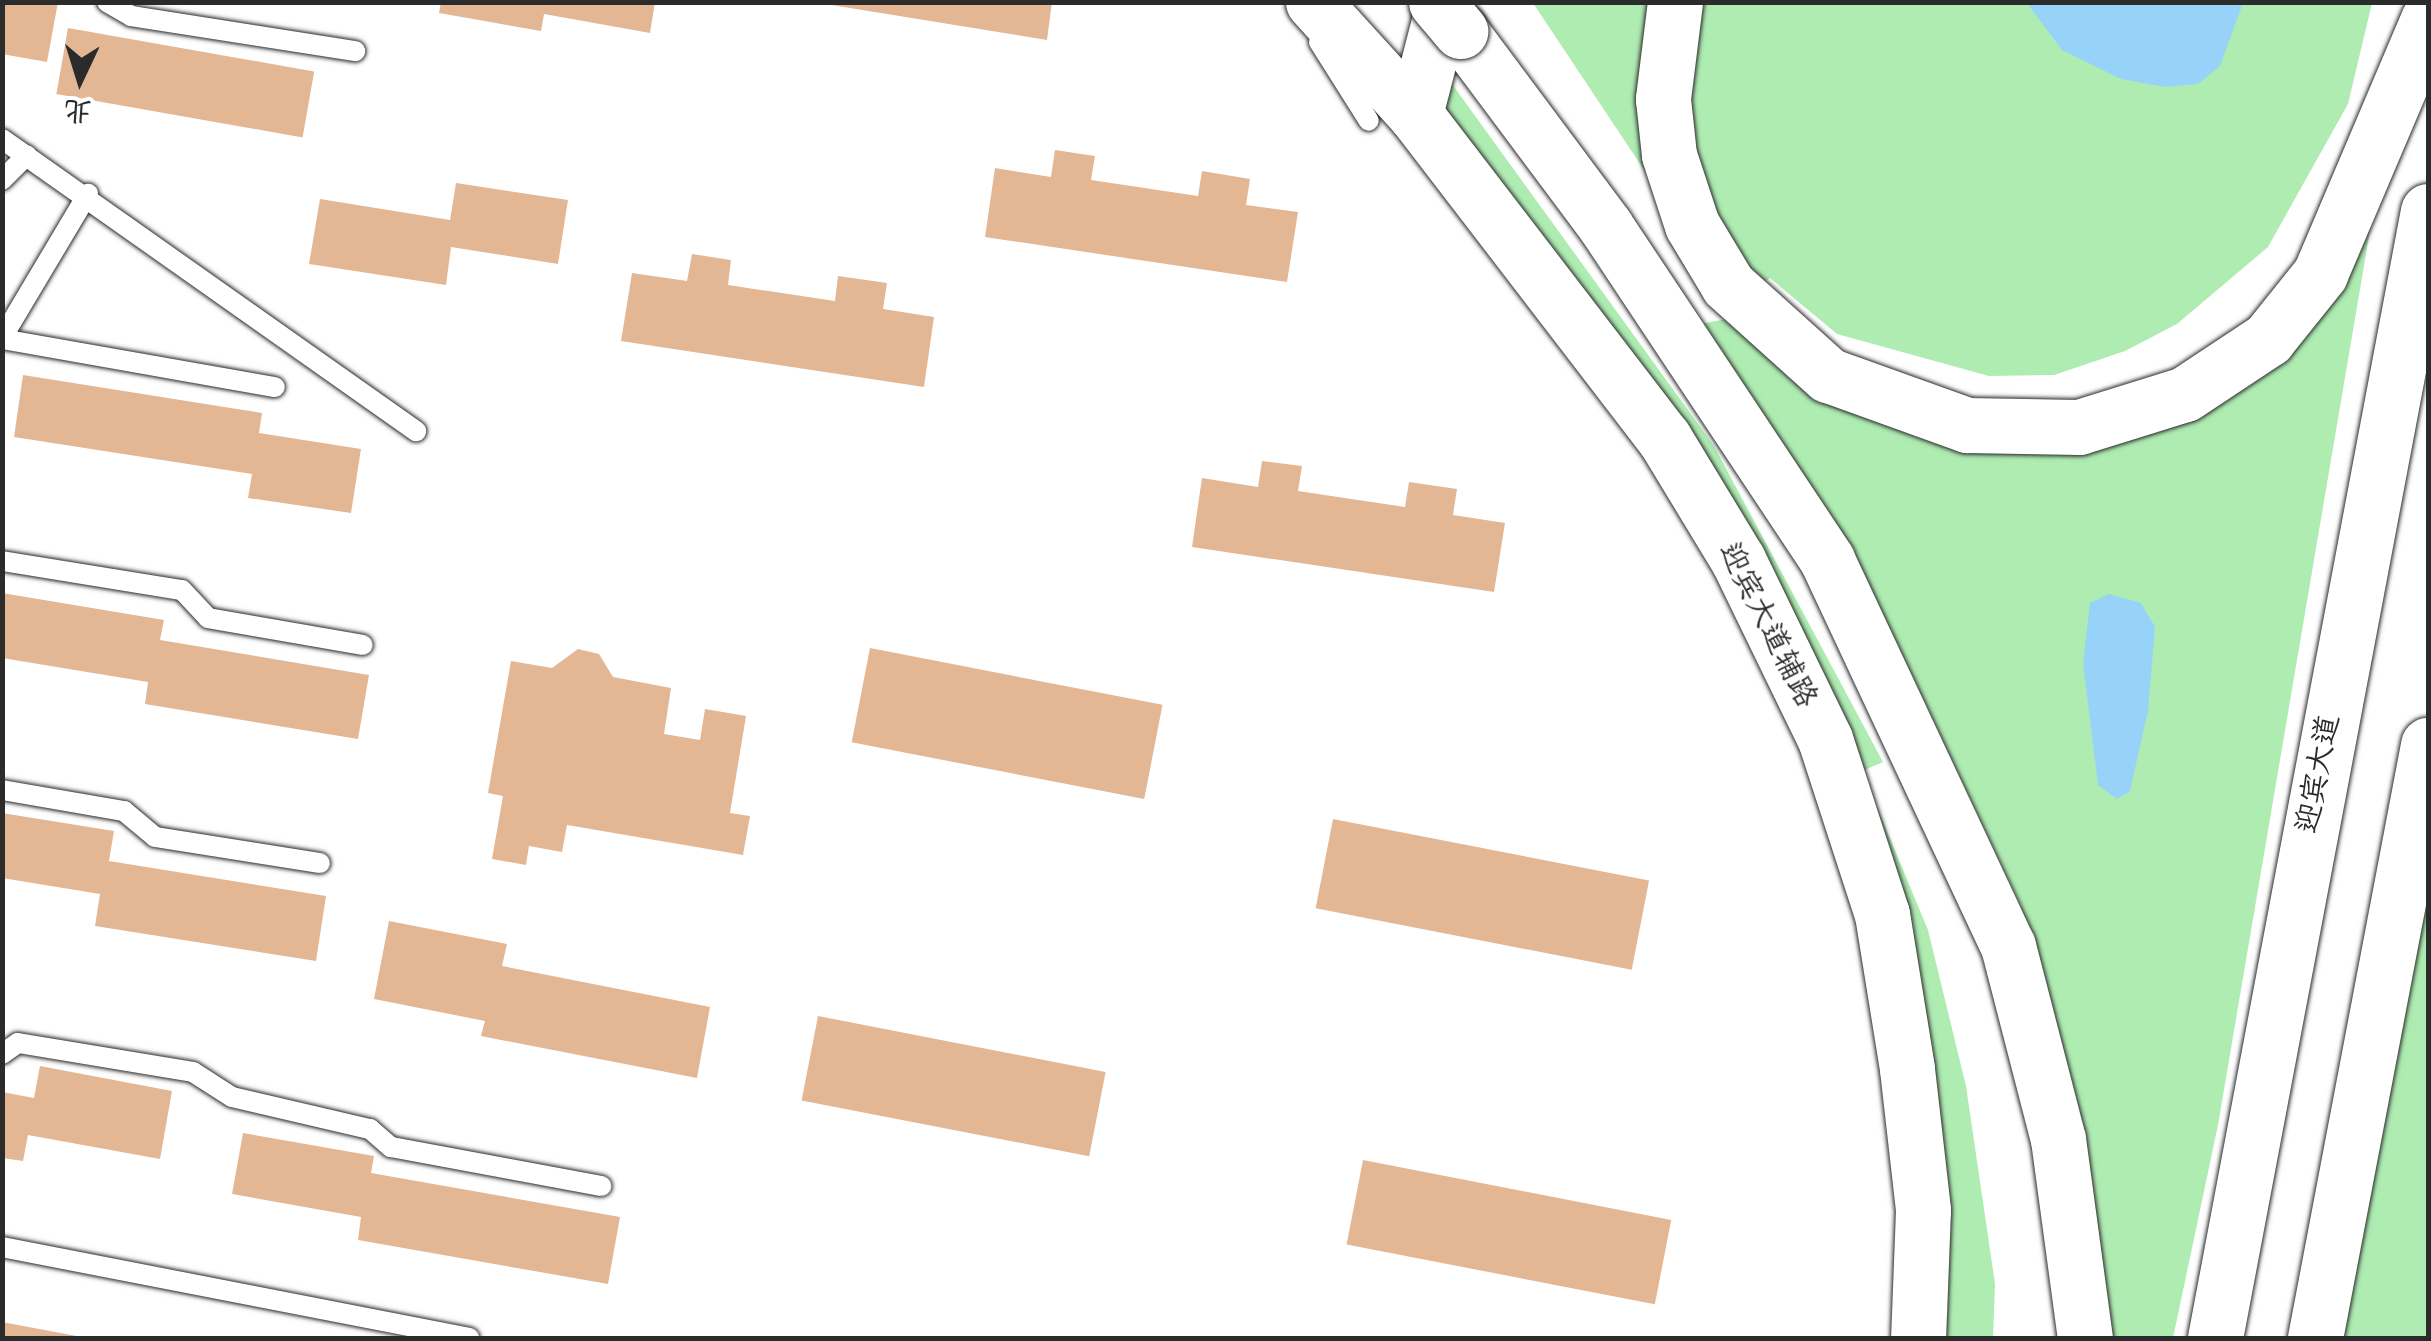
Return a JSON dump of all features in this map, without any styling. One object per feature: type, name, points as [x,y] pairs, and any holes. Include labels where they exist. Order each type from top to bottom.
[{"type":"main road","name":"迎宾大道辅路","points":[[1313,2],[1392,118],[1664,438],[1738,560],[1824,739],[1882,914],[1904,1050],[1922,1210],[1918,1338]]},
{"type":"main road","points":[[1675,2],[1662,99],[1669,155],[1692,225],[1728,284],[1828,375],[1967,425],[2078,427],[2185,394],[2268,339],[2320,274],[2428,18]]},
{"type":"main road","points":[[1392,118],[1446,12],[1606,227],[1826,560],[2008,946],[2058,1139],[2085,1338]]},
{"type":"main road","name":"迎宾大道","points":[[2215,1338],[2428,211]]},
{"type":"main road","points":[[2315,1338],[2428,745]]},
{"type":"lane","points":[[107,2],[131,16],[354,51]]},
{"type":"lane","points":[[1294,2],[1392,118]]},
{"type":"lane","points":[[2,139],[88,194],[416,431]]},
{"type":"lane","points":[[2,180],[28,155]]},
{"type":"lane","points":[[88,194],[2,339],[275,387]]},
{"type":"lane","points":[[2,561],[182,590],[208,618],[363,645]]},
{"type":"lane","points":[[2,790],[124,811],[155,837],[320,864]]},
{"type":"lane","points":[[2,1054],[18,1043],[192,1072],[232,1097],[370,1128],[391,1147],[601,1186]]},
{"type":"lane","points":[[2,1248],[469,1338]]},
{"type":"green space","points":[[1533,3],[2372,3],[2348,104],[2268,247],[2177,324],[2125,351],[2054,375],[1989,376],[1837,334],[1770,278],[1734,305]]},
{"type":"green space","points":[[1439,66],[1714,446],[1883,762],[1862,771],[1928,930],[1966,1086],[1995,1284],[1993,1338],[1936,1338],[1854,772],[1434,114]]},
{"type":"green space","points":[[2375,201],[2218,1125],[2173,1338],[2107,1338],[2088,1178],[2021,906],[1903,656],[1700,324],[1727,319],[1835,397],[2169,415]]},
{"type":"green space","points":[[2428,838],[2428,1338],[2330,1338]]},
{"type":"water","points":[[2027,2],[2243,3],[2220,66],[2198,84],[2165,87],[2121,79],[2062,50]]},
{"type":"water","points":[[2109,594],[2141,603],[2155,627],[2148,711],[2130,791],[2117,799],[2098,785],[2083,663],[2090,603]]},
{"type":"building","points":[[2,2],[58,2],[47,62],[2,54]]},
{"type":"building","points":[[441,2],[655,2],[650,33],[544,14],[541,31],[439,13]]},
{"type":"building","points":[[813,2],[1052,2],[1047,40]]},
{"type":"building","points":[[68,28],[314,71],[303,137],[56,94]]},
{"type":"building","points":[[1055,150],[1095,156],[1091,180],[1198,196],[1202,171],[1250,179],[1246,205],[1298,212],[1287,282],[985,237],[995,168],[1051,177]]},
{"type":"building","points":[[456,183],[568,200],[558,264],[451,247],[446,285],[309,264],[320,199],[450,220]]},
{"type":"building","points":[[692,254],[731,260],[728,285],[835,301],[838,276],[887,283],[883,309],[934,317],[924,387],[621,341],[632,273],[687,281]]},
{"type":"building","points":[[23,375],[262,413],[259,433],[361,449],[351,513],[248,498],[252,474],[14,437]]},
{"type":"building","points":[[1262,461],[1302,466],[1298,491],[1405,507],[1409,482],[1457,489],[1453,515],[1505,523],[1494,592],[1192,547],[1202,478],[1258,487]]},
{"type":"building","points":[[2,593],[164,620],[160,640],[369,675],[358,739],[145,704],[148,682],[2,658]]},
{"type":"building","points":[[870,648],[1163,705],[1144,799],[852,742]]},
{"type":"building","points":[[578,649],[599,654],[613,677],[671,688],[664,734],[700,740],[705,709],[746,716],[730,813],[750,816],[743,855],[567,825],[562,852],[529,846],[526,865],[492,859],[503,796],[488,793],[511,661],[552,668]]},
{"type":"building","points":[[2,813],[114,831],[109,861],[326,896],[316,961],[95,926],[100,894],[2,878]]},
{"type":"building","points":[[1333,819],[1649,880],[1632,970],[1316,908]]},
{"type":"building","points":[[389,921],[507,944],[502,966],[710,1007],[697,1078],[481,1036],[485,1021],[374,999]]},
{"type":"building","points":[[818,1016],[1106,1072],[1089,1156],[802,1100]]},
{"type":"building","points":[[40,1066],[172,1091],[160,1159],[28,1135],[23,1161],[2,1158],[2,1092],[34,1098]]},
{"type":"building","points":[[243,1133],[374,1156],[371,1173],[620,1217],[608,1284],[358,1240],[361,1217],[232,1194]]},
{"type":"building","points":[[1363,1160],[1671,1220],[1655,1304],[1347,1244]]},
{"type":"building","points":[[2,1322],[82,1337],[82,1338],[2,1338]]}]
